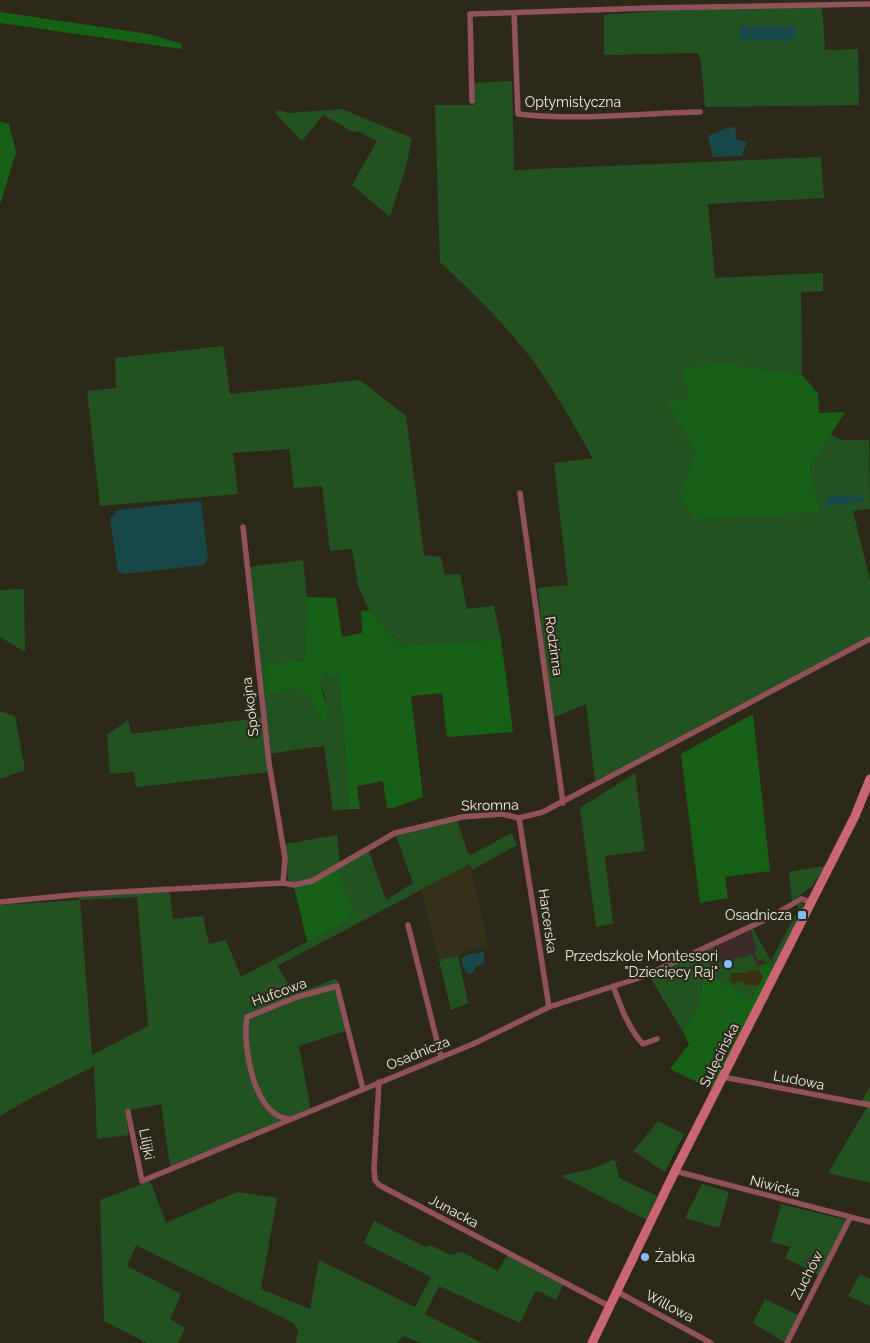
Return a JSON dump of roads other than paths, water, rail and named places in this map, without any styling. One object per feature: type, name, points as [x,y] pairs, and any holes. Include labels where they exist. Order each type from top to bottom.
[{"type":"street","points":[[472,101],[470,14],[870,4]]},
{"type":"street","name":"Optymistyczna","points":[[514,13],[518,114],[585,117],[700,112]]},
{"type":"street","name":"Rodzinna","points":[[520,493],[563,803]]},
{"type":"street","name":"Spokojna","points":[[244,527],[269,763],[285,858],[283,883]]},
{"type":"street","name":"Skromna","points":[[0,902],[83,894],[283,883],[294,884],[312,881],[395,833],[462,817],[502,814],[519,818],[543,812],[870,640]]},
{"type":"street","name":"Sulęcińska","points":[[592,1343],[675,1171],[855,816],[870,779]]},
{"type":"street","name":"Harcerska","points":[[519,818],[529,868],[549,1007]]},
{"type":"street","name":"Osadnicza","points":[[142,1181],[441,1057],[549,1007],[642,976],[768,919],[801,899],[812,902]]},
{"type":"street","points":[[408,925],[441,1057]]},
{"type":"street","name":"Hufcowa","points":[[291,1120],[279,1119],[263,1104],[256,1091],[244,1030],[247,1017],[297,997],[337,986],[363,1089]]},
{"type":"street","points":[[613,986],[635,1035],[643,1044],[657,1039]]},
{"type":"street","name":"Ludowa","points":[[723,1077],[870,1105]]},
{"type":"street","name":"Junacka","points":[[379,1082],[374,1168],[375,1180],[379,1185],[609,1306]]},
{"type":"street","name":"Lilijki","points":[[128,1112],[142,1181]]},
{"type":"street","name":"Niwicka","points":[[675,1171],[870,1222]]},
{"type":"street","name":"Zuchów","points":[[787,1343],[850,1218]]},
{"type":"street","name":"Willowa","points":[[616,1292],[711,1343]]},
{"type":"water","points":[[740,26],[795,26],[796,34],[791,40],[740,40]]},
{"type":"water","points":[[735,127],[737,140],[747,142],[742,156],[713,157],[708,136],[727,128]]},
{"type":"water","points":[[831,496],[864,497],[864,501],[827,506],[826,501]]},
{"type":"water","points":[[201,501],[208,559],[203,565],[124,574],[118,572],[110,519],[118,510]]},
{"type":"water","points":[[484,952],[484,963],[476,967],[472,974],[467,973],[462,965],[462,958],[470,954]]},
{"type":"place","name":"Osadnicza","points":[[802,915]]},
{"type":"place","name":"Przedszkole Montessori \"Dziecięcy Raj\"","points":[[728,964]]},
{"type":"place","name":"Żabka","points":[[645,1257]]}]
